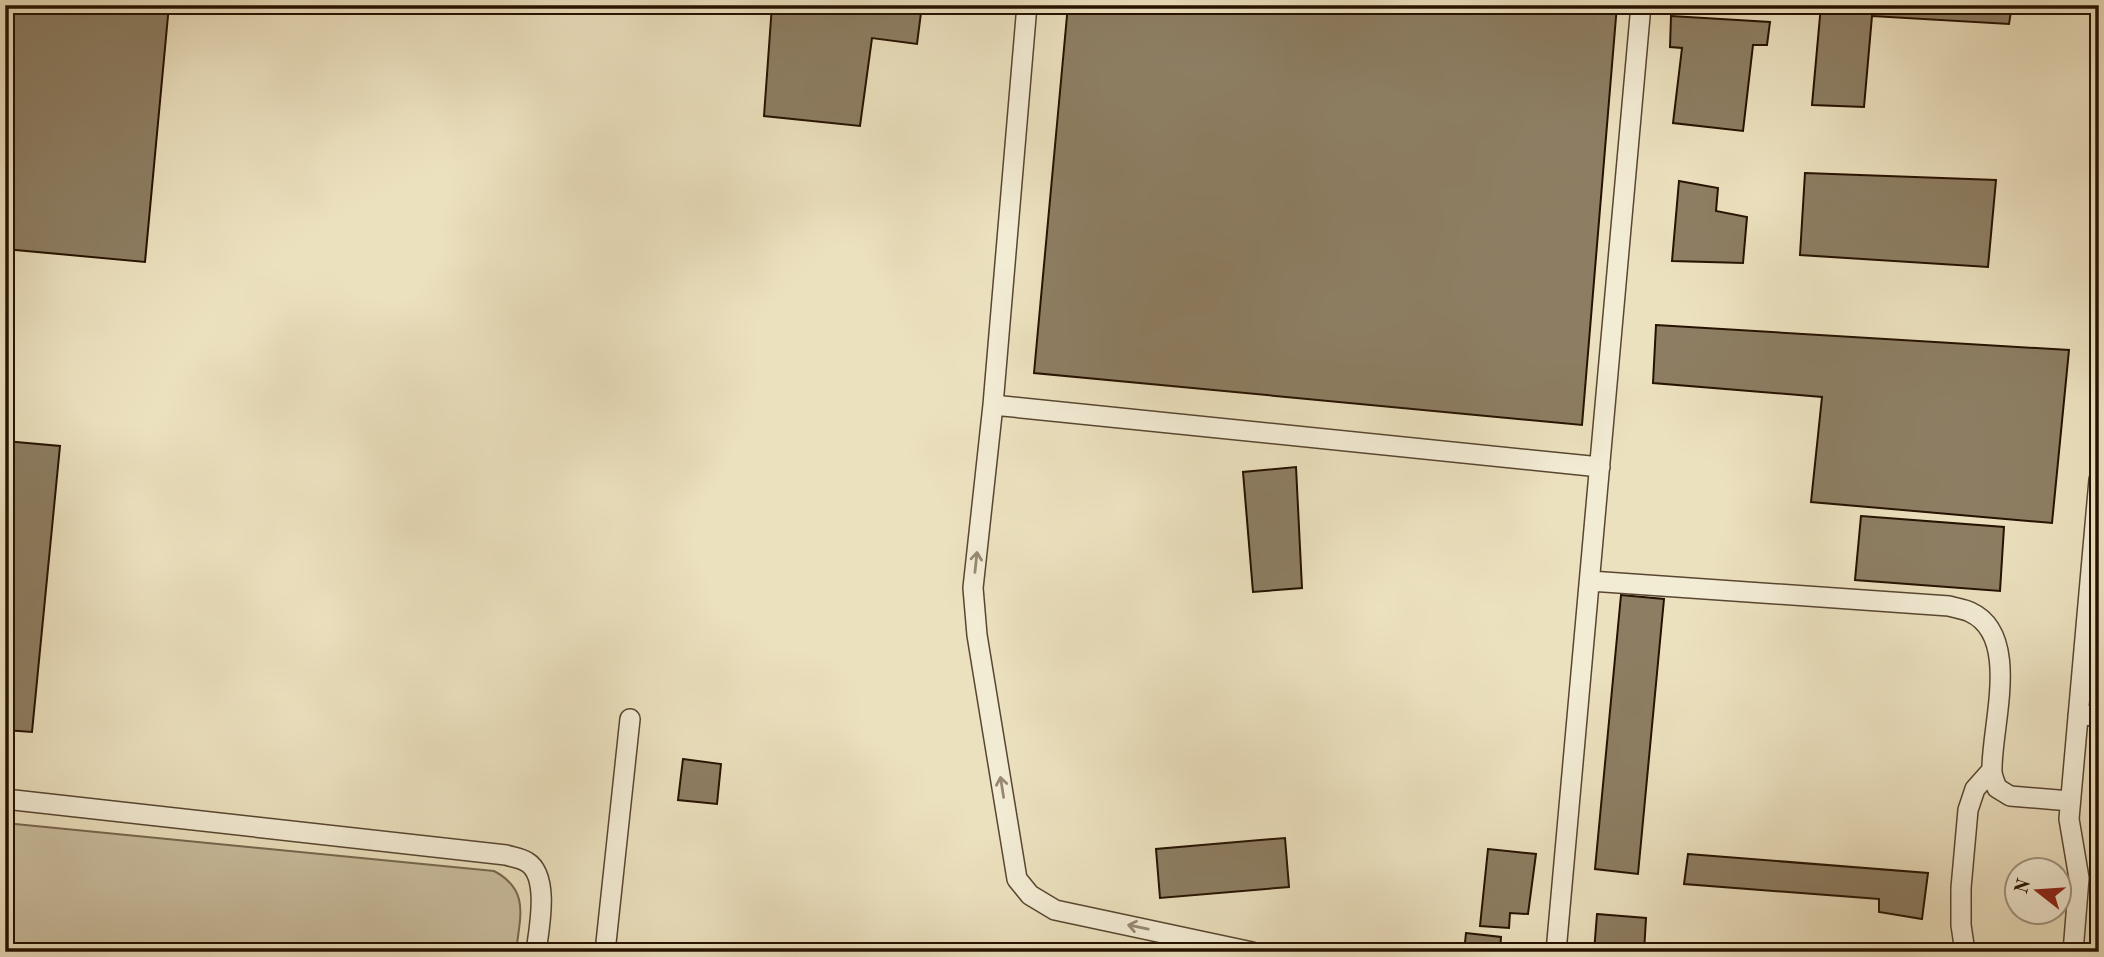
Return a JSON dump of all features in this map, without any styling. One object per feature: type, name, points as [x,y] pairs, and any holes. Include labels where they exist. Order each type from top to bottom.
[{"type":"lane","points":[[1027,5],[993,405],[973,588],[1017,879],[1030,895],[1055,910],[1252,952]]},
{"type":"lane","points":[[1556,952],[1641,5]]},
{"type":"lane","points":[[993,405],[1600,467]]},
{"type":"lane","points":[[2073,952],[2079,878],[2069,819],[2099,480]]},
{"type":"lane","points":[[1590,581],[1949,606],[1971,612],[1990,629],[1999,646],[2000,669],[1991,771],[1997,788],[2010,796],[2070,801]]},
{"type":"lane","points":[[2078,715],[2099,716]]},
{"type":"lane","points":[[605,952],[629,719]]},
{"type":"lane","points":[[1965,952],[1961,925],[1961,888],[1968,810],[1975,789],[1991,771]]},
{"type":"lane","points":[[5,799],[506,855],[527,862],[539,877],[541,906],[537,952]]},
{"type":"shaded area","points":[[5,823],[494,871],[505,878],[518,895],[520,916],[516,952],[5,952]]},
{"type":"building","points":[[5,5],[169,5],[145,262],[5,249]]},
{"type":"building","points":[[772,5],[922,5],[917,44],[872,38],[860,126],[764,116]]},
{"type":"building","points":[[1068,5],[1617,5],[1582,425],[1034,373]]},
{"type":"building","points":[[1821,5],[2012,5],[2009,24],[1872,16],[1864,107],[1812,105]]},
{"type":"building","points":[[1671,16],[1770,22],[1767,45],[1753,45],[1743,131],[1673,123],[1682,48],[1670,47]]},
{"type":"building","points":[[1805,173],[1996,180],[1988,267],[1800,255]]},
{"type":"building","points":[[1679,181],[1718,188],[1716,211],[1747,217],[1743,263],[1672,261]]},
{"type":"building","points":[[1656,325],[2069,350],[2052,523],[1811,502],[1822,397],[1653,383]]},
{"type":"building","points":[[5,441],[60,446],[32,732],[5,730]]},
{"type":"building","points":[[1296,467],[1302,588],[1253,592],[1243,472]]},
{"type":"building","points":[[1861,516],[2004,527],[2000,591],[1855,580]]},
{"type":"building","points":[[1621,595],[1664,599],[1638,874],[1595,869]]},
{"type":"building","points":[[683,759],[721,764],[717,804],[678,800]]},
{"type":"building","points":[[1285,838],[1289,887],[1160,898],[1156,849]]},
{"type":"building","points":[[1488,849],[1536,854],[1528,914],[1510,913],[1509,928],[1480,926]]},
{"type":"building","points":[[1688,854],[1928,873],[1922,919],[1879,912],[1879,899],[1684,884]]},
{"type":"building","points":[[1597,914],[1646,918],[1644,952],[1594,952]]},
{"type":"building","points":[[1466,933],[1501,937],[1500,952],[1464,952]]}]
